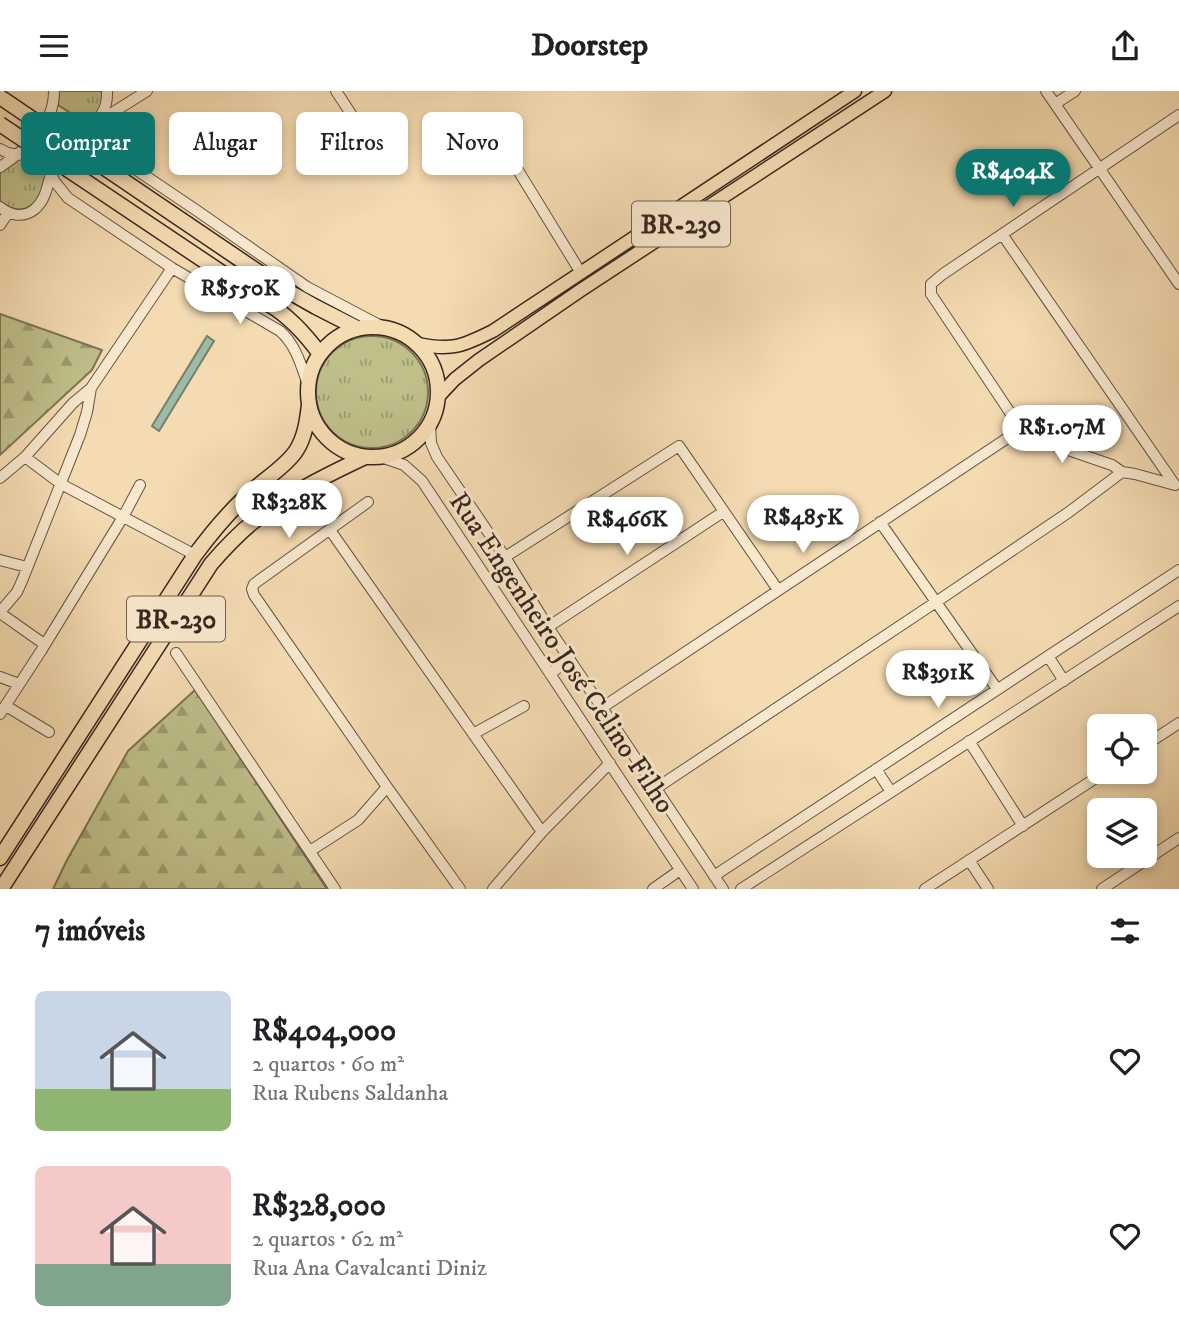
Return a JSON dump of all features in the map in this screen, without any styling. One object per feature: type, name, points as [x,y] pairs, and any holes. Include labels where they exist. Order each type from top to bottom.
[{"type":"highway","points":[[0,97],[279,286],[357,328]]},
{"type":"highway","points":[[0,124],[281,312],[320,354]]},
{"type":"highway","points":[[383,327],[396,330],[418,344],[427,355],[438,382],[438,397],[430,424],[417,440],[400,451],[381,457],[365,457],[346,451],[329,440],[316,424],[309,405],[308,385],[312,368],[330,342],[357,328],[383,327]]},
{"type":"highway","name":"BR-230","points":[[0,858],[5,841],[195,555],[214,530],[250,492],[290,458],[302,440],[309,405]]},
{"type":"highway","name":"BR-230","points":[[1,889],[211,564],[230,542],[254,521],[289,498],[365,457]]},
{"type":"main road","name":"BR-230","points":[[418,344],[454,348],[493,331],[839,95],[855,91]]},
{"type":"main road","name":"BR-230","points":[[438,397],[479,360],[581,290],[885,91]]},
{"type":"street","points":[[0,167],[26,148],[49,119],[54,91]]},
{"type":"street","points":[[103,112],[107,91]]},
{"type":"street","points":[[113,112],[147,91]]},
{"type":"street","points":[[336,91],[350,112]]},
{"type":"street","points":[[1046,91],[1179,284]]},
{"type":"street","points":[[1055,104],[1075,91]]},
{"type":"street","points":[[1177,485],[1122,472],[1112,465],[1039,440],[1021,429],[931,294],[930,284],[1179,115]]},
{"type":"street","points":[[0,149],[18,155]]},
{"type":"street","points":[[43,201],[51,175]]},
{"type":"street","points":[[52,175],[68,198],[172,268],[280,331],[297,354],[308,385]]},
{"type":"street","points":[[144,175],[307,287],[383,327]]},
{"type":"street","points":[[521,175],[580,273]]},
{"type":"street","points":[[0,225],[4,210],[18,215],[26,214],[43,201],[68,198]]},
{"type":"street","points":[[1002,235],[1177,485]]},
{"type":"street","points":[[0,478],[25,457],[72,403],[91,388],[172,268]]},
{"type":"street","points":[[44,644],[0,612],[17,592],[61,484],[80,435],[91,388]]},
{"type":"street","name":"Rua Engenheiro José Celino Filho","points":[[430,424],[431,443],[437,457],[723,889]]},
{"type":"street","points":[[603,708],[1021,429]]},
{"type":"street","points":[[505,557],[679,446],[778,590]]},
{"type":"street","points":[[25,457],[61,484],[195,555]]},
{"type":"street","name":"Rua Engenheiro José Celino Filho","points":[[381,457],[404,465],[422,481],[693,889]]},
{"type":"street","points":[[655,789],[1069,512],[1122,472]]},
{"type":"street","points":[[49,732],[3,710],[123,517],[140,485]]},
{"type":"street","points":[[368,502],[254,584],[252,589],[460,889]]},
{"type":"street","points":[[548,627],[723,512]]},
{"type":"street","points":[[880,522],[998,689]]},
{"type":"street","points":[[330,530],[542,832]]},
{"type":"street","points":[[0,560],[27,567]]},
{"type":"street","points":[[714,876],[1179,570]]},
{"type":"street","points":[[741,889],[1179,606]]},
{"type":"street","points":[[176,653],[335,889]]},
{"type":"street","points":[[1048,656],[1064,681]]},
{"type":"street","points":[[550,674],[570,659]]},
{"type":"street","points":[[0,677],[19,684]]},
{"type":"street","points":[[473,734],[524,706]]},
{"type":"street","points":[[1157,737],[1179,723]]},
{"type":"street","points":[[969,741],[1023,826]]},
{"type":"street","points":[[493,889],[542,832],[610,763]]},
{"type":"street","points":[[876,769],[891,792]]},
{"type":"street","points":[[925,889],[1087,784]]},
{"type":"street","points":[[310,851],[358,820],[387,787]]},
{"type":"street","points":[[1102,889],[1179,838]]},
{"type":"street","points":[[969,860],[988,889]]},
{"type":"street","points":[[653,889],[680,870]]},
{"type":"green space","points":[[59,91],[104,91],[99,112],[69,112],[58,105]]},
{"type":"green space","points":[[21,157],[21,175],[48,175],[41,194],[29,207],[22,210],[0,203],[0,172]]},
{"type":"green space","points":[[0,314],[102,350],[92,370],[0,455]]},
{"type":"green space","points":[[372,336],[393,341],[411,353],[423,371],[428,392],[423,413],[411,431],[393,443],[372,448],[351,443],[333,431],[321,413],[316,392],[321,371],[333,353],[351,341]]},
{"type":"green space","points":[[195,690],[327,889],[53,889],[128,751]]},
{"type":"shaded area","points":[[207,336],[214,341],[159,431],[152,426]]}]
